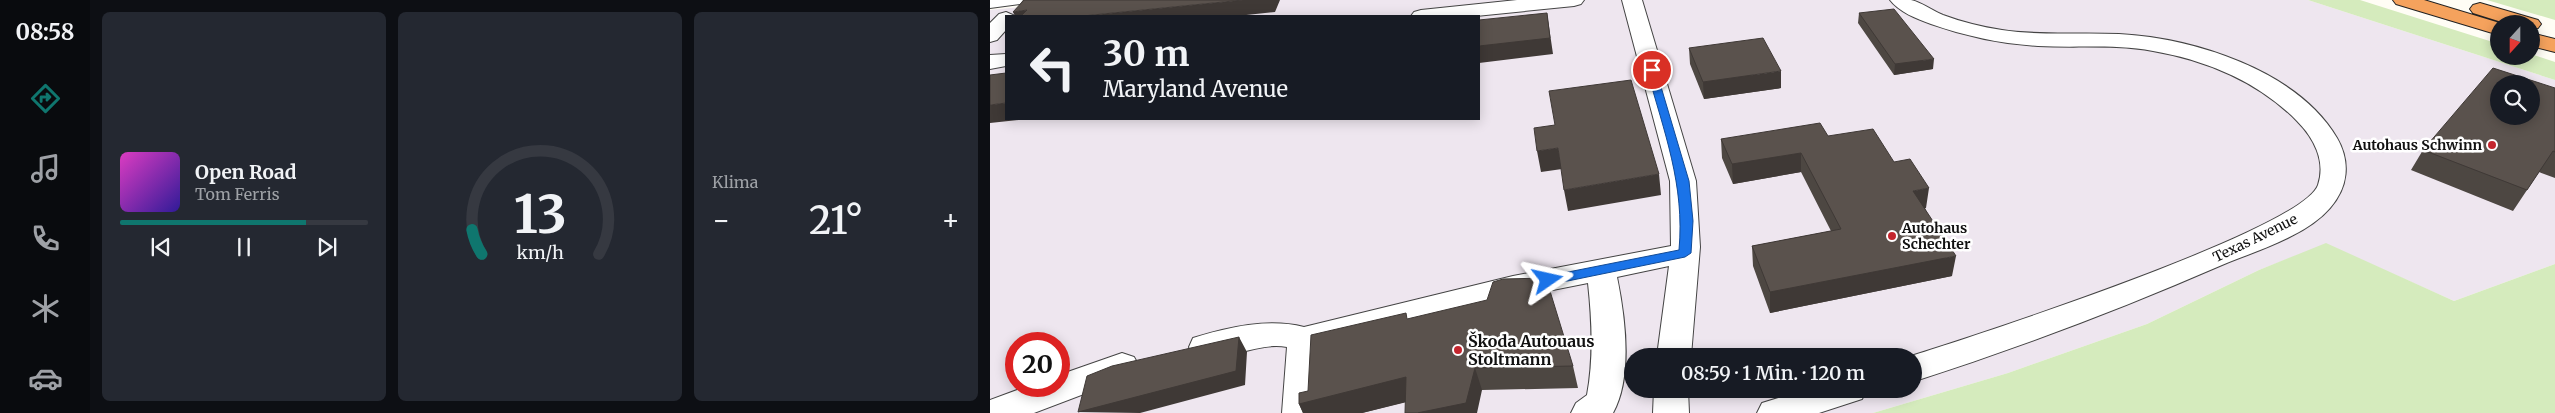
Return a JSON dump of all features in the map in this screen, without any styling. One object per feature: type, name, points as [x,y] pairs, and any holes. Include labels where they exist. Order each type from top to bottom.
[{"type":"highway","points":[[2403,0],[2490,26]]},
{"type":"highway","points":[[2450,0],[2501,15]]},
{"type":"highway","points":[[2540,27],[2555,31]]},
{"type":"highway","points":[[2540,42],[2555,46]]},
{"type":"street","points":[[990,2],[1013,0]]},
{"type":"street","points":[[1009,15],[1023,0]]},
{"type":"street","points":[[1431,15],[1574,0]]},
{"type":"street","points":[[1632,0],[1683,181],[1687,221],[1675,348]]},
{"type":"street","name":"Texas Avenue","points":[[1900,0],[1934,19],[1966,29],[1999,36],[2026,39],[2117,40],[2152,44],[2222,62],[2251,74],[2278,90],[2301,109],[2320,130],[2332,151],[2334,173],[2329,190],[2320,203],[2261,238],[2128,294],[1922,366]]},
{"type":"street","points":[[990,36],[1005,19]]},
{"type":"street","points":[[990,62],[1005,60]]},
{"type":"street","points":[[994,413],[1117,367],[1244,338],[1284,334],[1304,339],[1513,287],[1685,253]]},
{"type":"street","points":[[1589,413],[1598,408],[1604,396],[1607,371],[1606,290],[1601,271]]},
{"type":"street","points":[[1300,413],[1304,339]]},
{"type":"street","points":[[1670,398],[1671,413]]},
{"type":"street","points":[[1775,413],[1822,398]]},
{"type":"shaded area","points":[[1088,0],[2308,0],[2490,59],[2490,65],[2509,65],[2540,75],[2490,75],[2490,125],[2540,125],[2540,75],[2555,80],[2555,264],[2454,301],[2326,244],[2259,270],[2147,324],[2008,373],[1873,413],[990,413],[990,10]]},
{"type":"green space","points":[[2308,0],[2360,0],[2490,41],[2490,59]]},
{"type":"green space","points":[[2487,0],[2555,0],[2555,20]]},
{"type":"green space","points":[[2540,57],[2555,62],[2555,80],[2509,65],[2540,65]]},
{"type":"green space","points":[[2326,243],[2454,301],[2555,264],[2555,413],[1873,413],[2008,373],[2147,324],[2259,270]]},
{"type":"building","points":[[1024,0],[1243,0],[1093,15],[1022,15],[1027,10],[1013,12]]},
{"type":"building","points":[[1894,9],[1934,59],[1895,64],[1859,13]]},
{"type":"building","points":[[1547,13],[1550,38],[1480,46],[1480,20]]},
{"type":"building","points":[[1763,38],[1781,71],[1703,82],[1689,48]]},
{"type":"building","name":"Autohaus Schwinn","points":[[2493,68],[2515,75],[2490,75],[2490,125],[2540,125],[2540,83],[2555,88],[2555,152],[2553,151],[2527,190],[2423,150]]},
{"type":"building","points":[[1005,73],[1005,103],[990,105],[990,75]]},
{"type":"building","points":[[1631,80],[1659,174],[1564,190],[1558,148],[1537,151],[1534,128],[1555,125],[1549,91]]},
{"type":"building","points":[[1820,123],[1828,136],[1873,129],[1894,162],[1910,159],[1929,188],[1913,191],[1956,256],[1770,292],[1752,246],[1841,229],[1801,153],[1732,164],[1721,139]]},
{"type":"building","name":"Škoda Autouaus Stoltmann","points":[[1546,278],[1573,366],[1475,368],[1466,403],[1417,413],[1405,413],[1406,377],[1299,404],[1299,393],[1308,391],[1311,335],[1406,313],[1407,319],[1487,300],[1493,282],[1503,279]]},
{"type":"building","points":[[1239,337],[1236,371],[1078,412],[1087,376],[1112,366]]},
{"type":"place","name":"Autohaus Schwinn","points":[[2492,145]]},
{"type":"place","name":"Autohaus Schechter","points":[[1892,236]]},
{"type":"place","name":"Škoda Autouaus Stoltmann","points":[[1458,350]]},
{"type":"route","points":[[1548,280],[1685,253],[1687,203],[1683,181],[1652,70]]}]
